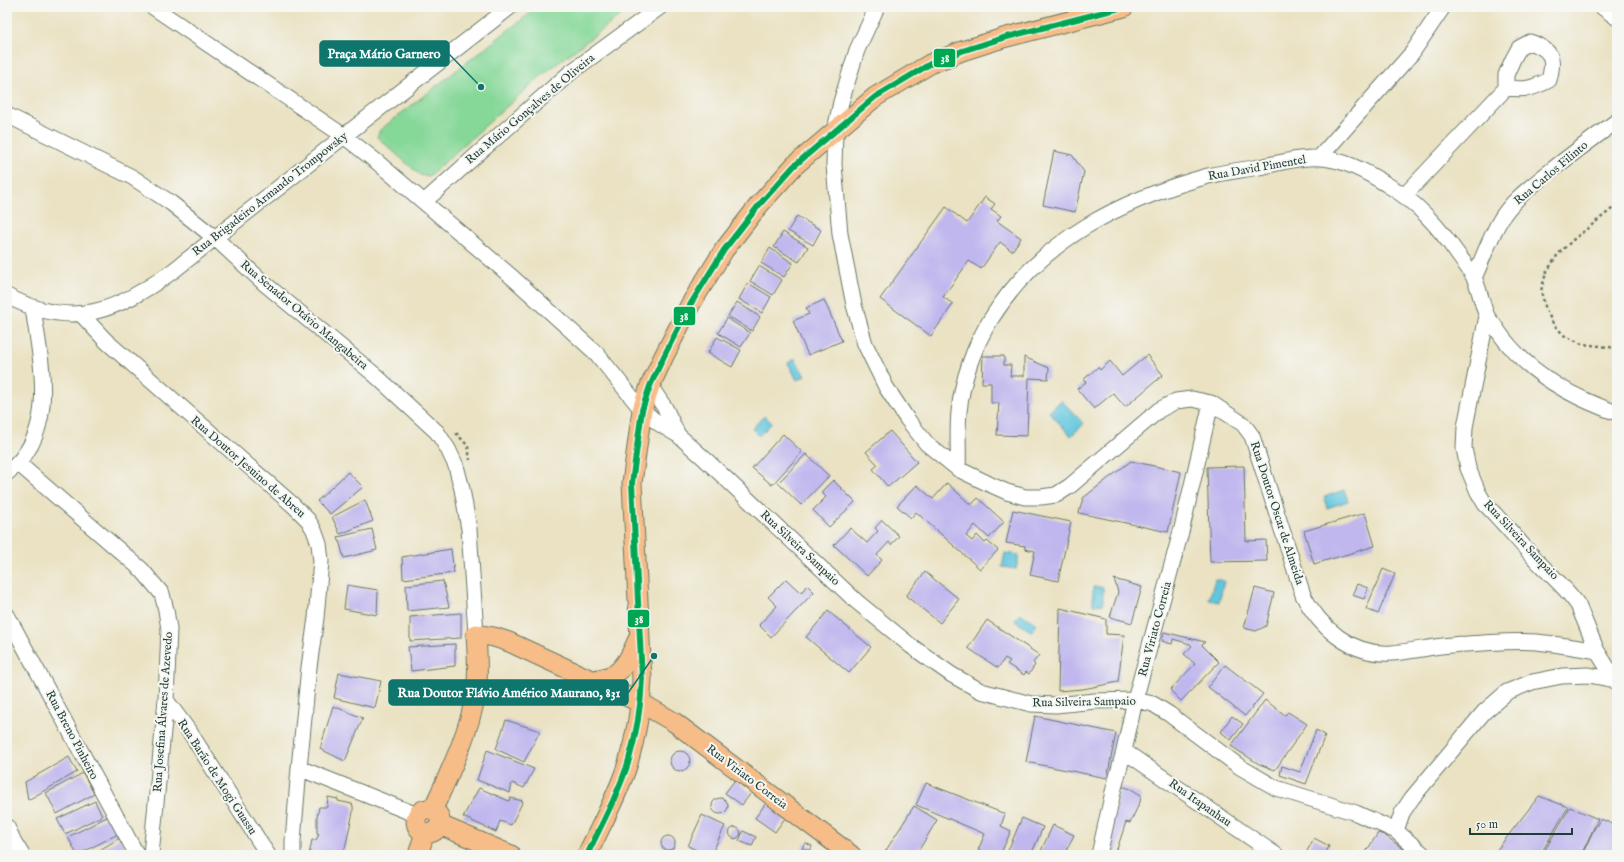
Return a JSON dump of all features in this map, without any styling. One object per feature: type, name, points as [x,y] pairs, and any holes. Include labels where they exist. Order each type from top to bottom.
[{"type":"main road","points":[[586,855],[614,800],[628,763],[641,703],[642,679],[632,483],[642,410],[650,386],[690,305],[724,250],[759,205],[789,171],[834,130],[875,97],[930,64],[962,51],[1003,38],[1124,7]]},
{"type":"main road","name":"Rua Viriato Correia","points":[[485,636],[509,642],[594,680],[641,703],[674,722],[850,855]]},
{"type":"main road","name":"Rua Senador Otávio Mangabeira","points":[[418,855],[429,820],[453,765],[468,722],[476,693],[478,660],[485,636]]},
{"type":"main road","points":[[594,680],[614,674],[621,668],[632,652],[640,636]]},
{"type":"main road","points":[[429,820],[511,855]]},
{"type":"street","name":"Rua Silveira Sampaio","points":[[153,7],[344,136],[424,202],[513,278],[597,354],[642,410],[658,423],[678,435],[856,601],[911,646],[952,675],[981,691],[1031,704],[1056,705],[1095,701],[1135,700],[1153,704],[1169,714],[1240,767],[1276,788],[1356,812],[1396,831],[1423,855]]},
{"type":"street","name":"Rua Brigadeiro Armando Trompowsky","points":[[7,296],[33,308],[54,313],[82,314],[103,309],[145,291],[174,271],[510,7]]},
{"type":"street","name":"Rua Mário Gonçalves de Oliveira","points":[[424,202],[571,72],[660,7]]},
{"type":"street","name":"Rua Doutor Oscar de Almeida","points":[[877,7],[857,50],[840,102],[834,130],[834,165],[840,234],[854,305],[865,344],[886,388],[907,419],[927,444],[958,469],[988,484],[1013,494],[1025,497],[1056,495],[1070,486],[1159,410],[1176,401],[1192,399],[1211,403],[1243,424],[1252,436],[1303,595],[1310,608],[1323,624],[1341,640],[1375,653],[1391,653],[1461,644],[1514,642],[1537,642],[1598,651]]},
{"type":"street","points":[[1319,158],[1412,53],[1443,7]]},
{"type":"street","points":[[1602,7],[1617,18]]},
{"type":"street","points":[[1404,196],[1506,88]]},
{"type":"street","name":"Rua Senador Otávio Mangabeira","points":[[7,115],[132,177],[172,203],[215,238],[265,284],[375,376],[437,432],[448,448],[456,466],[462,489],[469,529],[474,609],[485,636]]},
{"type":"street","name":"Rua Carlos Filinto","points":[[1474,278],[1494,232],[1510,207],[1522,195],[1577,149],[1617,121]]},
{"type":"street","name":"Rua David Pimentel","points":[[958,469],[959,411],[969,366],[979,341],[990,321],[1002,303],[1031,269],[1053,249],[1102,217],[1124,206],[1162,191],[1209,176],[1292,160],[1319,158],[1334,160],[1361,170],[1388,185],[1417,206],[1441,231],[1474,278],[1487,316],[1517,356],[1569,394],[1617,413]]},
{"type":"street","points":[[7,473],[19,464],[28,451],[37,432],[42,408],[44,384],[33,308]]},
{"type":"street","name":"Rua Doutor Jesuino de Abreu","points":[[82,314],[106,341],[293,505],[308,520],[314,530],[319,544],[321,561],[292,841],[293,855]]},
{"type":"street","name":"Rua Silveira Sampaio","points":[[1487,316],[1464,427],[1464,448],[1468,468],[1478,492],[1485,504],[1540,564],[1560,583],[1578,605],[1598,651],[1616,681]]},
{"type":"street","name":"Rua Silveira Sampaio","points":[[650,386],[665,408],[678,435]]},
{"type":"street","name":"Rua Viriato Correia","points":[[1099,855],[1112,792],[1124,751],[1135,700],[1182,528],[1211,403]]},
{"type":"street","name":"Rua Josefina Álvares de Azevedo","points":[[19,464],[142,570],[162,594],[169,629],[166,700],[151,855]]},
{"type":"street","name":"Rua Breno Pinheiro","points":[[7,615],[137,855]]},
{"type":"street","points":[[1396,831],[1402,813],[1412,798],[1484,712],[1507,692],[1532,682],[1562,676],[1589,675],[1616,681]]},
{"type":"street","name":"Rua Barão de Mogi Guassu","points":[[166,700],[191,734],[268,855]]},
{"type":"street","name":"Rua Itapanhau","points":[[1124,751],[1276,855]]},
{"type":"street","points":[[299,768],[429,820]]},
{"type":"street","points":[[7,827],[22,855]]},
{"type":"path","points":[[1617,205],[1574,239],[1558,254],[1546,273],[1541,291],[1546,310],[1554,325],[1565,336],[1582,344],[1617,348]]},
{"type":"green space","points":[[538,7],[632,7],[542,75],[428,177],[420,175],[377,137],[380,130]]},
{"type":"water","points":[[795,359],[805,376],[797,380],[788,363]]},
{"type":"water","points":[[1061,400],[1084,424],[1071,436],[1049,412]]},
{"type":"water","points":[[764,416],[772,423],[759,436],[752,429]]},
{"type":"water","points":[[1344,490],[1348,501],[1327,508],[1324,497]]},
{"type":"water","points":[[1005,553],[1019,555],[1016,569],[1002,567]]},
{"type":"water","points":[[1215,579],[1224,581],[1219,602],[1209,600]]},
{"type":"water","points":[[1093,587],[1103,587],[1103,604],[1093,605]]},
{"type":"water","points":[[1020,613],[1037,624],[1032,632],[1015,621]]},
{"type":"building","points":[[1054,151],[1072,155],[1084,172],[1075,212],[1043,205]]},
{"type":"building","points":[[985,197],[995,204],[991,209],[1001,216],[997,221],[1021,238],[1012,251],[1000,242],[981,269],[969,261],[943,297],[953,304],[931,336],[880,299],[946,207],[967,223]]},
{"type":"building","points":[[797,216],[821,230],[813,245],[788,231]]},
{"type":"building","points":[[783,232],[808,247],[799,262],[774,247]]},
{"type":"building","points":[[770,248],[793,263],[784,277],[761,263]]},
{"type":"building","points":[[759,266],[782,280],[773,295],[750,281]]},
{"type":"building","points":[[748,283],[771,297],[762,313],[739,299]]},
{"type":"building","points":[[824,300],[842,341],[808,355],[793,321],[809,314],[806,308]]},
{"type":"building","points":[[737,302],[760,317],[752,331],[728,316]]},
{"type":"building","points":[[727,318],[750,333],[741,347],[718,333]]},
{"type":"building","points":[[717,337],[741,350],[732,367],[708,353]]},
{"type":"building","points":[[1147,355],[1163,375],[1125,407],[1113,393],[1094,409],[1077,389],[1086,382],[1083,380],[1098,367],[1100,370],[1110,361],[1122,376]]},
{"type":"building","points":[[983,356],[1004,356],[1004,365],[1011,365],[1010,376],[1024,376],[1024,357],[1049,368],[1048,379],[1029,378],[1027,436],[997,435],[999,403],[991,403],[991,383],[982,383]]},
{"type":"building","points":[[890,431],[917,462],[888,487],[873,469],[878,465],[866,452]]},
{"type":"building","points":[[783,434],[802,452],[772,485],[752,468]]},
{"type":"building","points":[[806,454],[829,476],[801,505],[778,483]]},
{"type":"building","points":[[1131,461],[1181,472],[1168,532],[1079,513],[1083,498]]},
{"type":"building","points":[[1244,466],[1246,541],[1266,540],[1267,561],[1210,562],[1207,467]]},
{"type":"building","points":[[348,472],[363,487],[330,514],[317,501]]},
{"type":"building","points":[[833,480],[855,502],[829,527],[813,510],[826,497],[821,492]]},
{"type":"building","points":[[947,483],[971,505],[978,498],[1004,522],[989,538],[975,525],[966,536],[972,541],[977,535],[985,543],[987,541],[998,550],[980,569],[916,512],[911,518],[897,506],[917,485],[933,499]]},
{"type":"building","points":[[365,500],[373,521],[340,534],[332,517]]},
{"type":"building","points":[[1013,510],[1071,522],[1058,581],[1030,575],[1035,551],[1025,549],[1025,546],[1006,543]]},
{"type":"building","points":[[1365,513],[1375,546],[1314,564],[1304,531]]},
{"type":"building","points":[[882,520],[899,536],[891,545],[889,542],[877,555],[882,560],[867,576],[834,545],[850,528],[867,543],[878,531],[875,528]]},
{"type":"building","points":[[372,529],[377,550],[344,558],[338,537]]},
{"type":"building","points":[[451,549],[454,573],[403,579],[402,557]]},
{"type":"building","points":[[1383,569],[1395,574],[1378,614],[1366,609]]},
{"type":"building","points":[[925,572],[959,599],[940,623],[906,596]]},
{"type":"building","points":[[786,579],[801,593],[807,585],[814,592],[771,637],[759,625],[777,606],[768,597]]},
{"type":"building","points":[[1114,579],[1142,587],[1132,623],[1110,617],[1118,592]]},
{"type":"building","points":[[443,581],[449,607],[407,611],[406,585]]},
{"type":"building","points":[[1357,584],[1368,588],[1364,599],[1352,595]]},
{"type":"building","points":[[347,585],[378,590],[377,615],[344,609]]},
{"type":"building","points":[[1255,588],[1274,593],[1266,626],[1256,631],[1244,628]]},
{"type":"building","points":[[1060,608],[1106,619],[1106,634],[1124,635],[1118,682],[1083,689],[1058,691]]},
{"type":"building","points":[[828,611],[871,647],[849,673],[806,637]]},
{"type":"building","points":[[461,613],[461,638],[410,641],[410,617]]},
{"type":"building","points":[[987,620],[1039,655],[1033,663],[1035,665],[1029,674],[1026,672],[1024,675],[1007,664],[1010,661],[1005,658],[998,668],[968,648]]},
{"type":"building","points":[[1164,632],[1205,642],[1202,645],[1219,662],[1181,701],[1170,690],[1195,664],[1184,654],[1192,646],[1173,639],[1172,644],[1162,641]]},
{"type":"building","points":[[455,644],[455,666],[411,671],[408,647]]},
{"type":"building","points":[[1225,665],[1263,694],[1245,716],[1208,687]]},
{"type":"building","points":[[339,673],[381,681],[375,708],[334,698]]},
{"type":"building","points":[[1265,700],[1285,715],[1288,712],[1307,724],[1275,770],[1259,764],[1231,746]]},
{"type":"building","points":[[333,706],[363,718],[345,761],[320,749]]},
{"type":"building","points":[[1035,716],[1116,733],[1107,778],[1026,762]]},
{"type":"building","points":[[1232,716],[1243,724],[1231,740],[1221,732]]},
{"type":"building","points":[[506,720],[540,731],[524,762],[496,749]]},
{"type":"building","points":[[1316,730],[1325,735],[1306,784],[1280,775],[1282,766],[1300,772]]},
{"type":"building","points":[[487,750],[534,769],[524,788],[512,783],[510,793],[477,780]]},
{"type":"building","points":[[680,751],[687,754],[690,761],[687,768],[680,771],[673,768],[670,761],[673,754]]},
{"type":"building","points":[[69,757],[77,772],[28,800],[25,782]]},
{"type":"building","points":[[83,773],[94,794],[57,814],[46,793]]},
{"type":"building","points":[[735,780],[751,793],[742,805],[725,793]]},
{"type":"building","points":[[926,783],[1005,814],[1001,826],[1011,831],[1000,855],[986,855],[978,850],[985,834],[916,805]]},
{"type":"building","points":[[1121,786],[1131,789],[1141,795],[1140,802],[1130,823],[1126,822],[1115,855],[1103,855]]},
{"type":"building","points":[[479,788],[509,801],[510,798],[523,801],[511,825],[500,821],[496,832],[463,817]]},
{"type":"building","points":[[1539,796],[1568,807],[1540,855],[1493,855]]},
{"type":"building","points":[[328,797],[352,804],[353,806],[345,848],[343,852],[330,852],[330,855],[309,855],[312,840],[316,840],[319,834],[317,833],[317,817],[319,807],[327,807]]},
{"type":"building","points":[[720,798],[726,800],[728,806],[726,812],[720,814],[714,812],[712,806],[714,800]]},
{"type":"building","points":[[95,801],[102,816],[65,834],[57,819]]},
{"type":"building","points":[[766,803],[785,818],[775,832],[755,818]]},
{"type":"building","points":[[914,806],[937,820],[916,855],[890,855],[885,852]]},
{"type":"building","points":[[1570,807],[1598,819],[1581,855],[1542,855]]},
{"type":"building","points":[[702,815],[725,826],[711,855],[706,855],[688,846]]},
{"type":"building","points":[[109,816],[118,834],[77,855],[68,837]]},
{"type":"building","points":[[1022,818],[1043,827],[1031,855],[1006,855]]},
{"type":"building","points":[[1601,819],[1617,826],[1617,855],[1582,855],[1594,829]]},
{"type":"building","points":[[1053,825],[1074,835],[1064,855],[1039,855]]},
{"type":"building","points":[[735,827],[739,829],[741,833],[739,837],[735,839],[731,837],[729,833],[731,829]]},
{"type":"building","points":[[743,831],[756,837],[752,846],[739,841]]},
{"type":"building","points":[[1378,833],[1384,835],[1412,855],[1364,855]]},
{"type":"building","points":[[665,836],[671,836],[675,840],[675,846],[671,850],[665,850],[661,846],[661,840]]},
{"type":"building","points":[[120,838],[129,855],[91,855]]},
{"type":"building","points":[[1314,838],[1329,846],[1325,855],[1305,855]]},
{"type":"building","points":[[805,843],[812,846],[810,851],[802,848]]},
{"type":"transit line","name":"38","points":[[587,855],[624,775],[638,721],[642,679],[632,483],[642,410],[650,386],[690,305],[724,250],[759,205],[794,166],[875,97],[930,64],[962,51],[1003,38],[1124,7]]},
{"type":"place","name":"Praça Mário Garnero","points":[[481,87]]},
{"type":"place","name":"Rua Doutor Flávio Américo Maurano, 831","points":[[654,656]]}]
